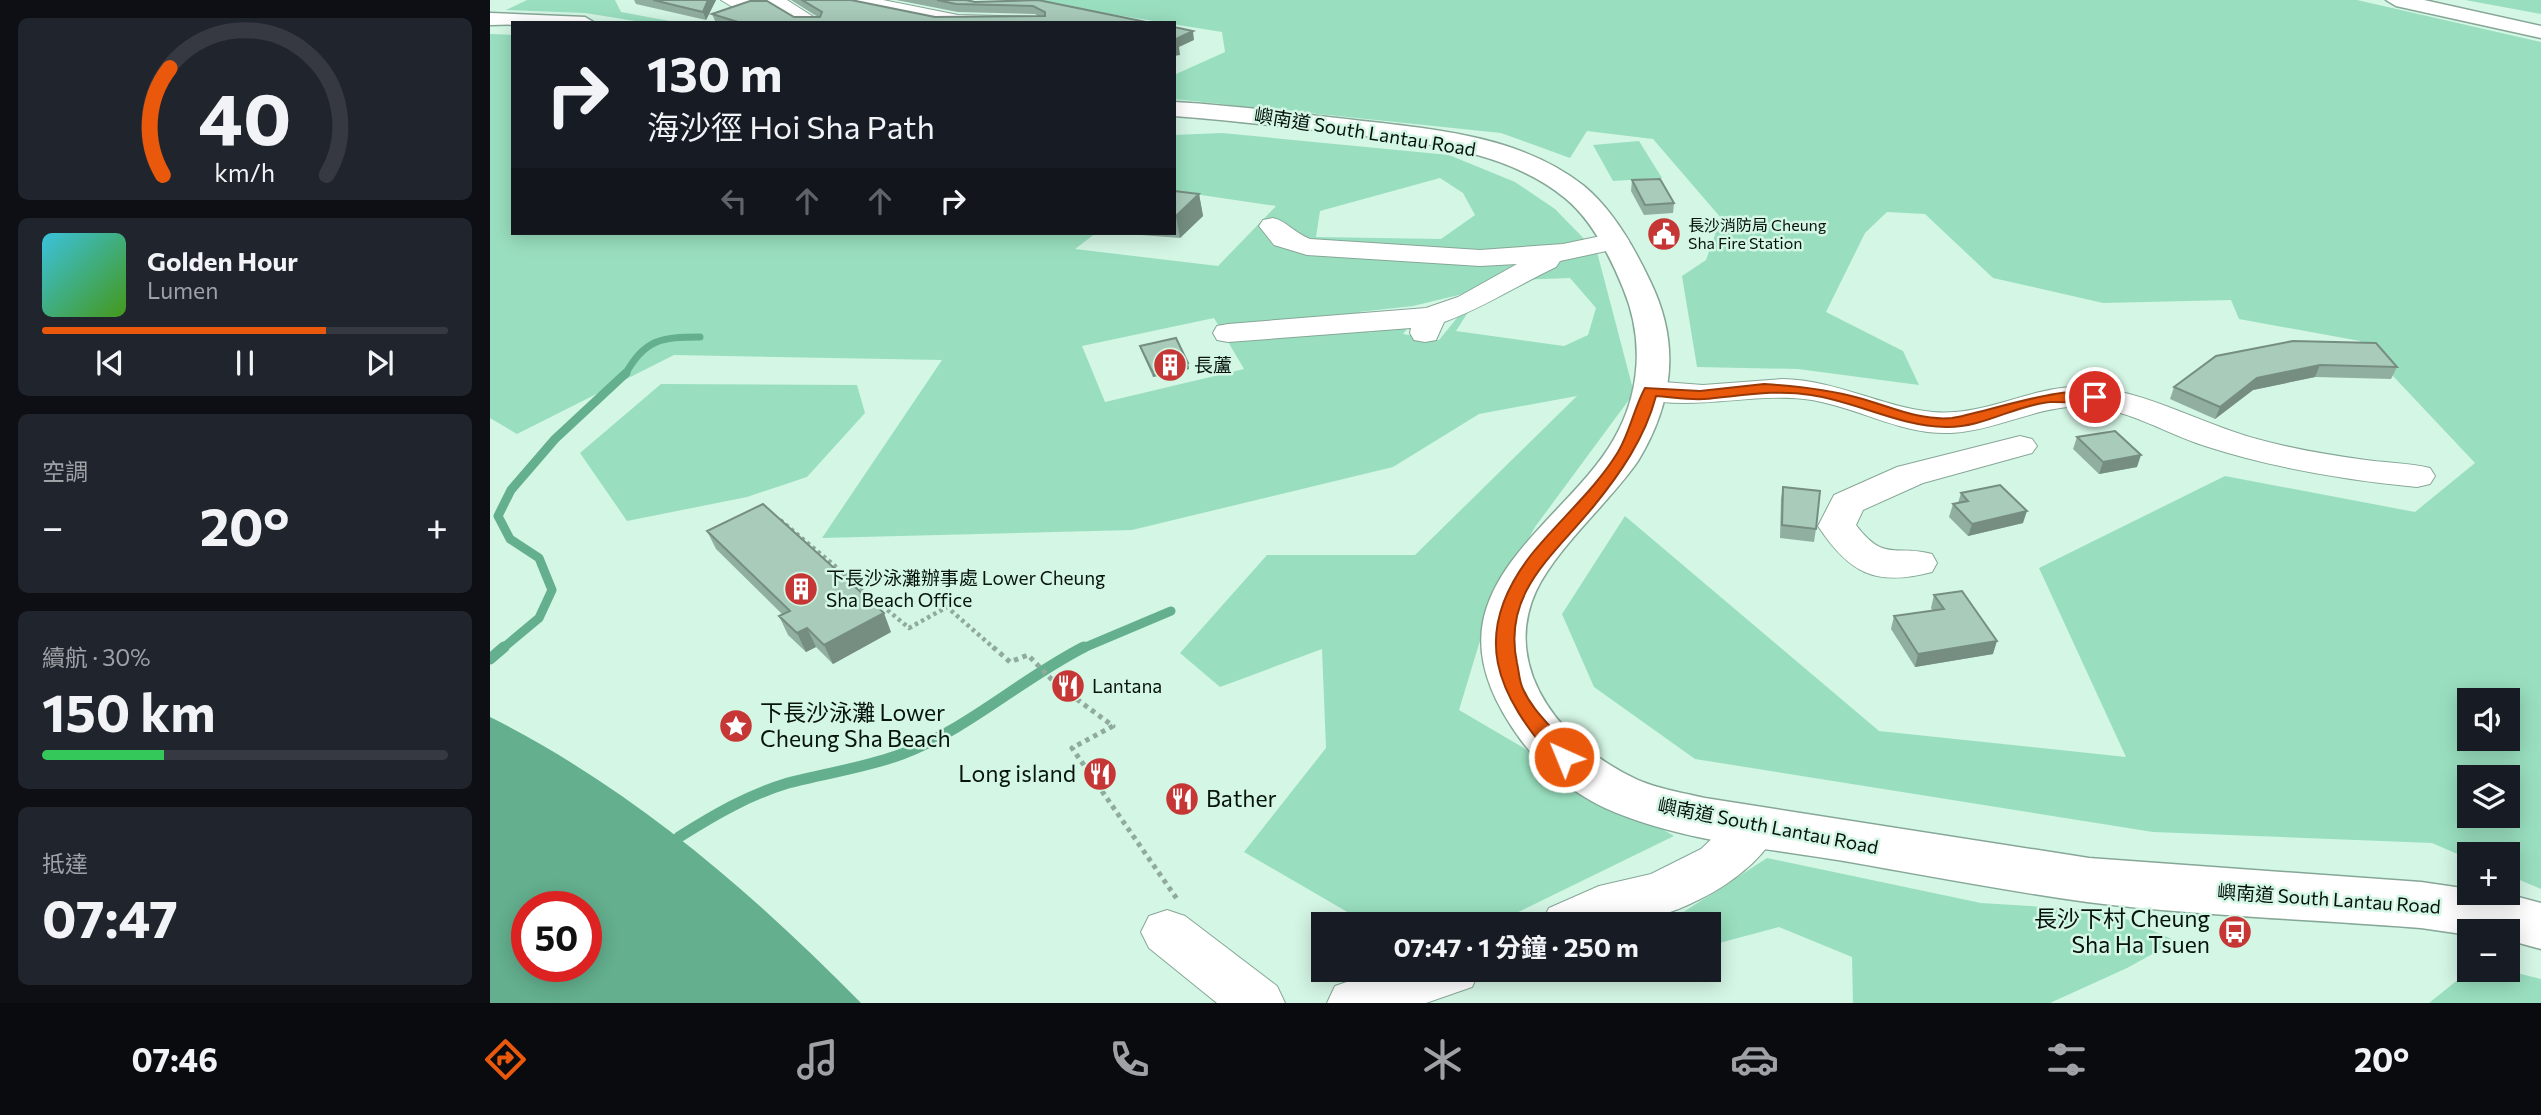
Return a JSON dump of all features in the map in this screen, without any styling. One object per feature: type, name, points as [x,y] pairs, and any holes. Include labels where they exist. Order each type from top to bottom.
[{"type":"main road","points":[[2396,0],[2541,32]]},
{"type":"main road","points":[[490,19],[538,21]]},
{"type":"main road","name":"嶼南道 South Lantau Road","points":[[1176,109],[1387,132],[1445,141],[1500,155],[1544,173],[1572,191],[1596,215],[1615,241],[1642,293],[1653,326],[1654,364],[1650,391],[1640,422],[1619,463],[1537,559],[1514,593],[1505,624],[1506,664],[1513,687],[1533,723],[1564,757],[1587,775],[1620,793],[1653,806],[1756,828],[2089,880],[2421,905],[2507,917],[2541,926]]},
{"type":"street","points":[[732,0],[773,1],[809,21]]},
{"type":"street","points":[[854,0],[953,21]]},
{"type":"street","points":[[1273,226],[1284,239],[1321,249],[1480,258],[1563,252],[1615,241]]},
{"type":"street","points":[[1228,333],[1376,324],[1427,326],[1503,281],[1563,252]]},
{"type":"street","points":[[1650,391],[1700,395],[1764,388],[1811,390],[1910,419],[1965,422],[2047,398],[2095,397],[2256,450],[2336,467],[2417,476]]},
{"type":"street","points":[[1910,419],[1910,475]]},
{"type":"street","points":[[1918,563],[1884,566],[1854,549],[1837,526],[1847,503],[1910,475],[2020,446]]},
{"type":"street","points":[[1591,912],[1662,893],[1718,863],[1756,828]]},
{"type":"street","points":[[1167,932],[1258,1003]]},
{"type":"street","points":[[1354,1003],[1417,982]]},
{"type":"path","points":[[780,520],[909,628],[947,607],[1010,662],[1028,655],[1055,683],[1113,726],[1072,748],[1176,897],[1183,920],[1167,932]]},
{"type":"shaded area","points":[[527,0],[615,0],[621,12],[669,21],[635,21],[585,13],[506,10]]},
{"type":"shaded area","points":[[1023,0],[2357,0],[2541,42],[2541,889],[2520,880],[2520,842],[2457,842],[2457,854],[2432,843],[2153,832],[1695,759],[1594,687],[1562,614],[1625,516],[1879,731],[2126,757],[2039,568],[2225,476],[2415,512],[2475,463],[2360,341],[2239,319],[2231,300],[2103,303],[1993,278],[1925,214],[1887,212],[1865,233],[1826,312],[1903,351],[1919,385],[1798,369],[1697,367],[1682,276],[1706,260],[1721,218],[1653,139],[1587,131],[1570,158],[1501,133],[1176,99],[1176,74],[1225,52],[1222,32],[1176,25],[1176,21],[1154,21]]},
{"type":"shaded area","points":[[2465,0],[2541,0],[2541,14]]},
{"type":"shaded area","points":[[490,34],[511,35],[511,235],[1093,235],[1075,249],[1218,266],[1276,206],[1176,191],[1176,135],[1222,133],[1449,155],[1515,182],[1555,209],[1597,252],[1634,393],[1535,527],[1489,611],[1459,710],[1674,836],[1519,912],[1347,912],[1244,852],[1326,748],[1322,649],[1220,687],[1180,653],[1267,555],[1415,555],[1577,396],[1479,414],[1393,467],[1132,530],[822,538],[942,360],[674,355],[517,434],[490,418]],"holes":[[[1440,178],[1463,193],[1475,215],[1441,239],[1316,237],[1320,211]],[[1570,278],[1596,308],[1588,335],[1564,346],[1456,331],[1472,306],[1517,280]],[[1463,294],[1462,312],[1439,340],[1403,334],[1412,323],[1389,319],[1370,333],[1359,312],[1413,306]],[[1214,318],[1244,369],[1105,402],[1082,346]]]},
{"type":"shaded area","points":[[1639,141],[1662,178],[1613,181],[1593,145]]},
{"type":"shaded area","points":[[661,384],[857,385],[865,413],[807,477],[747,497],[627,521],[580,453]]},
{"type":"shaded area","points":[[490,717],[592,776],[687,845],[776,921],[861,1003],[490,1003]]},
{"type":"shaded area","points":[[1767,858],[1981,903],[2108,911],[2176,941],[2127,968],[2050,1003],[1853,1003],[1852,957],[1779,927],[1721,943],[1721,912],[1684,912]]},
{"type":"shaded area","points":[[2520,974],[2541,979],[2541,1003],[2429,1003],[2457,980],[2520,982]]},
{"type":"building","points":[[653,0],[708,0],[703,12]]},
{"type":"building","points":[[802,0],[851,0],[935,17],[1045,16],[1045,12],[1033,6],[956,4],[937,0],[1038,0],[1141,21],[735,21],[712,14],[750,1],[767,1],[794,17],[820,17],[822,12]]},
{"type":"building","points":[[1176,27],[1193,31],[1176,39]]},
{"type":"building","points":[[1660,179],[1674,203],[1645,205],[1632,180]]},
{"type":"building","points":[[1176,191],[1199,194],[1176,216]]},
{"type":"building","name":"長蘆","points":[[1176,338],[1188,363],[1152,371],[1140,346]]},
{"type":"building","points":[[2293,341],[2376,343],[2397,367],[2320,365],[2257,378],[2220,407],[2174,387],[2216,356]]},
{"type":"building","points":[[2115,431],[2141,455],[2103,462],[2077,437]]},
{"type":"building","points":[[2000,485],[2027,511],[1972,524],[1953,504],[1968,501],[1961,493]]},
{"type":"building","points":[[1783,487],[1820,491],[1816,529],[1782,525]]},
{"type":"building","name":"下長沙泳灘辦事處 Lower Cheung Sha Beach Office","points":[[763,504],[884,613],[824,645],[807,628],[797,633],[779,616],[790,611],[707,531]]},
{"type":"building","points":[[1962,591],[1997,641],[1918,654],[1894,616],[1944,609],[1934,595]]},
{"type":"waterway","points":[[625,375],[639,354],[655,342],[700,337]]},
{"type":"waterway","points":[[502,649],[539,618],[552,590],[539,558],[510,539],[498,516],[511,490],[555,439],[626,373]]},
{"type":"waterway","points":[[1081,649],[1171,611]]},
{"type":"waterway","points":[[490,659],[504,647]]},
{"type":"waterway","points":[[679,837],[759,793],[802,779],[874,763],[926,744],[1084,647]]},
{"type":"place","name":"長沙消防局 Cheung Sha Fire Station","points":[[1664,234]]},
{"type":"place","name":"長蘆","points":[[1170,365]]},
{"type":"place","name":"下長沙泳灘辦事處 Lower Cheung Sha Beach Office","points":[[801,589]]},
{"type":"place","name":"Lantana","points":[[1068,686]]},
{"type":"place","name":"下長沙泳灘 Lower Cheung Sha Beach","points":[[736,726]]},
{"type":"place","name":"Long island","points":[[1100,774]]},
{"type":"place","name":"Bather","points":[[1182,799]]},
{"type":"place","name":"長沙下村 Cheung Sha Ha Tsuen","points":[[2235,932]]},
{"type":"route","points":[[1564,757],[1533,723],[1513,687],[1506,664],[1504,644],[1508,608],[1514,593],[1537,559],[1613,472],[1636,432],[1650,391],[1700,395],[1764,388],[1811,390],[1857,401],[1910,419],[1947,423],[1965,422],[2047,398],[2078,395],[2095,397]]}]
